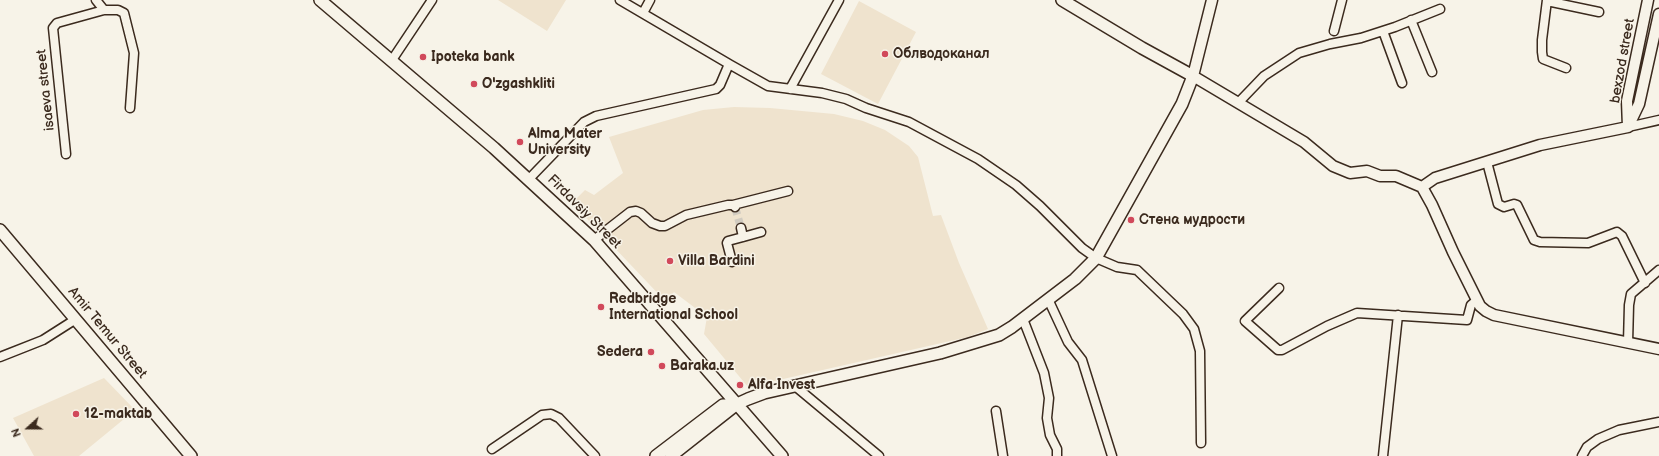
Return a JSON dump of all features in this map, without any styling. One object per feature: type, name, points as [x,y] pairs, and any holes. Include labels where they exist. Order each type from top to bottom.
[{"type":"main road","name":"Firdavsiy Street","points":[[320,0],[392,60],[529,179],[594,240],[782,456]]},
{"type":"main road","points":[[671,456],[737,404],[764,393],[940,353],[999,335],[1023,319],[1075,279],[1096,258],[1182,104],[1194,76],[1142,48],[1062,0]]},
{"type":"main road","name":"Amir Temur Street","points":[[0,230],[76,319],[186,455]]},
{"type":"main road","points":[[656,456],[723,405],[737,404]]},
{"type":"street","points":[[96,0],[104,10]]},
{"type":"street","points":[[392,60],[432,0]]},
{"type":"street","points":[[620,0],[768,86],[822,93],[846,99],[866,108],[909,122],[978,159],[1016,185],[1040,206],[1082,248],[1096,258],[1117,267],[1137,270],[1183,314],[1194,329],[1200,351],[1201,443]]},
{"type":"street","points":[[643,13],[650,0]]},
{"type":"street","points":[[1212,0],[1194,76],[1304,142],[1333,166],[1350,173],[1368,171],[1380,176],[1396,176],[1422,187],[1432,205],[1452,252],[1480,306],[1486,311],[1494,315],[1659,349]]},
{"type":"street","points":[[1334,31],[1342,0]]},
{"type":"street","points":[[1566,68],[1544,59],[1542,52],[1547,0],[1599,12]]},
{"type":"street","name":"bexzod street","points":[[1628,126],[1627,101],[1648,0]]},
{"type":"street","points":[[790,89],[836,1]]},
{"type":"street","points":[[1239,102],[1264,76],[1299,53],[1330,44],[1361,38],[1440,9]]},
{"type":"street","points":[[66,154],[53,28],[57,23],[104,10],[118,10],[124,13],[134,52],[130,108]]},
{"type":"street","points":[[1628,126],[1639,104],[1659,14]]},
{"type":"street","points":[[1411,20],[1432,72]]},
{"type":"street","points":[[1383,31],[1402,83]]},
{"type":"street","points":[[529,179],[584,122],[596,116],[716,89],[720,85],[729,64]]},
{"type":"street","points":[[1422,187],[1435,178],[1540,145],[1659,120]]},
{"type":"street","points":[[1487,162],[1498,204],[1504,207],[1514,204],[1517,205],[1534,240],[1540,242],[1588,243],[1617,232],[1622,236],[1645,283]]},
{"type":"street","points":[[594,240],[630,212],[636,211],[641,213],[652,224],[665,226],[686,215],[734,206],[788,191]]},
{"type":"street","points":[[740,228],[743,237]]},
{"type":"street","points":[[732,262],[727,243],[728,241],[761,232]]},
{"type":"street","points":[[1628,343],[1629,306],[1631,294],[1659,270]]},
{"type":"street","points":[[1279,288],[1244,321],[1278,350],[1282,350],[1327,326],[1357,313],[1467,320],[1471,306],[1477,300]]},
{"type":"street","points":[[1048,299],[1068,342],[1082,360],[1112,456]]},
{"type":"street","points":[[1383,456],[1398,315]]},
{"type":"street","points":[[0,357],[43,340],[76,319]]},
{"type":"street","points":[[1023,319],[1044,373],[1049,398],[1047,418],[1050,435],[1057,449],[1057,456]]},
{"type":"street","points":[[795,386],[879,456]]},
{"type":"street","points":[[996,411],[1003,456]]},
{"type":"street","points":[[492,449],[542,415],[551,414],[559,418],[595,456]]},
{"type":"street","points":[[1582,456],[1586,448],[1598,439],[1619,430],[1659,422]]},
{"type":"shaded area","points":[[498,0],[566,0],[547,31]]},
{"type":"shaded area","points":[[859,1],[916,32],[878,104],[821,74]]},
{"type":"shaded area","points":[[734,107],[770,108],[834,114],[863,121],[885,130],[909,146],[918,157],[933,216],[941,215],[959,263],[988,329],[968,337],[748,387],[704,334],[707,317],[674,292],[666,302],[572,203],[585,190],[594,195],[623,173],[609,137],[703,110]]},
{"type":"shaded area","name":"12-maktab","points":[[104,378],[135,410],[79,456],[34,456],[13,418]]},
{"type":"tunnel","points":[[735,207],[741,228]]},
{"type":"place","name":"Облводоканал","points":[[885,54]]},
{"type":"place","name":"Ipoteka bank","points":[[423,57]]},
{"type":"place","name":"O'zgashkliti","points":[[474,84]]},
{"type":"place","name":"Alma Mater University","points":[[520,142]]},
{"type":"place","name":"Стена мудрости","points":[[1131,220]]},
{"type":"place","name":"Villa Bardini","points":[[670,261]]},
{"type":"place","name":"Redbridge International School","points":[[601,307]]},
{"type":"place","name":"Sedera","points":[[651,352]]},
{"type":"place","name":"Baraka.uz","points":[[662,366]]},
{"type":"place","name":"Alfa Invest","points":[[740,385]]},
{"type":"place","name":"12-maktab","points":[[76,414]]}]
